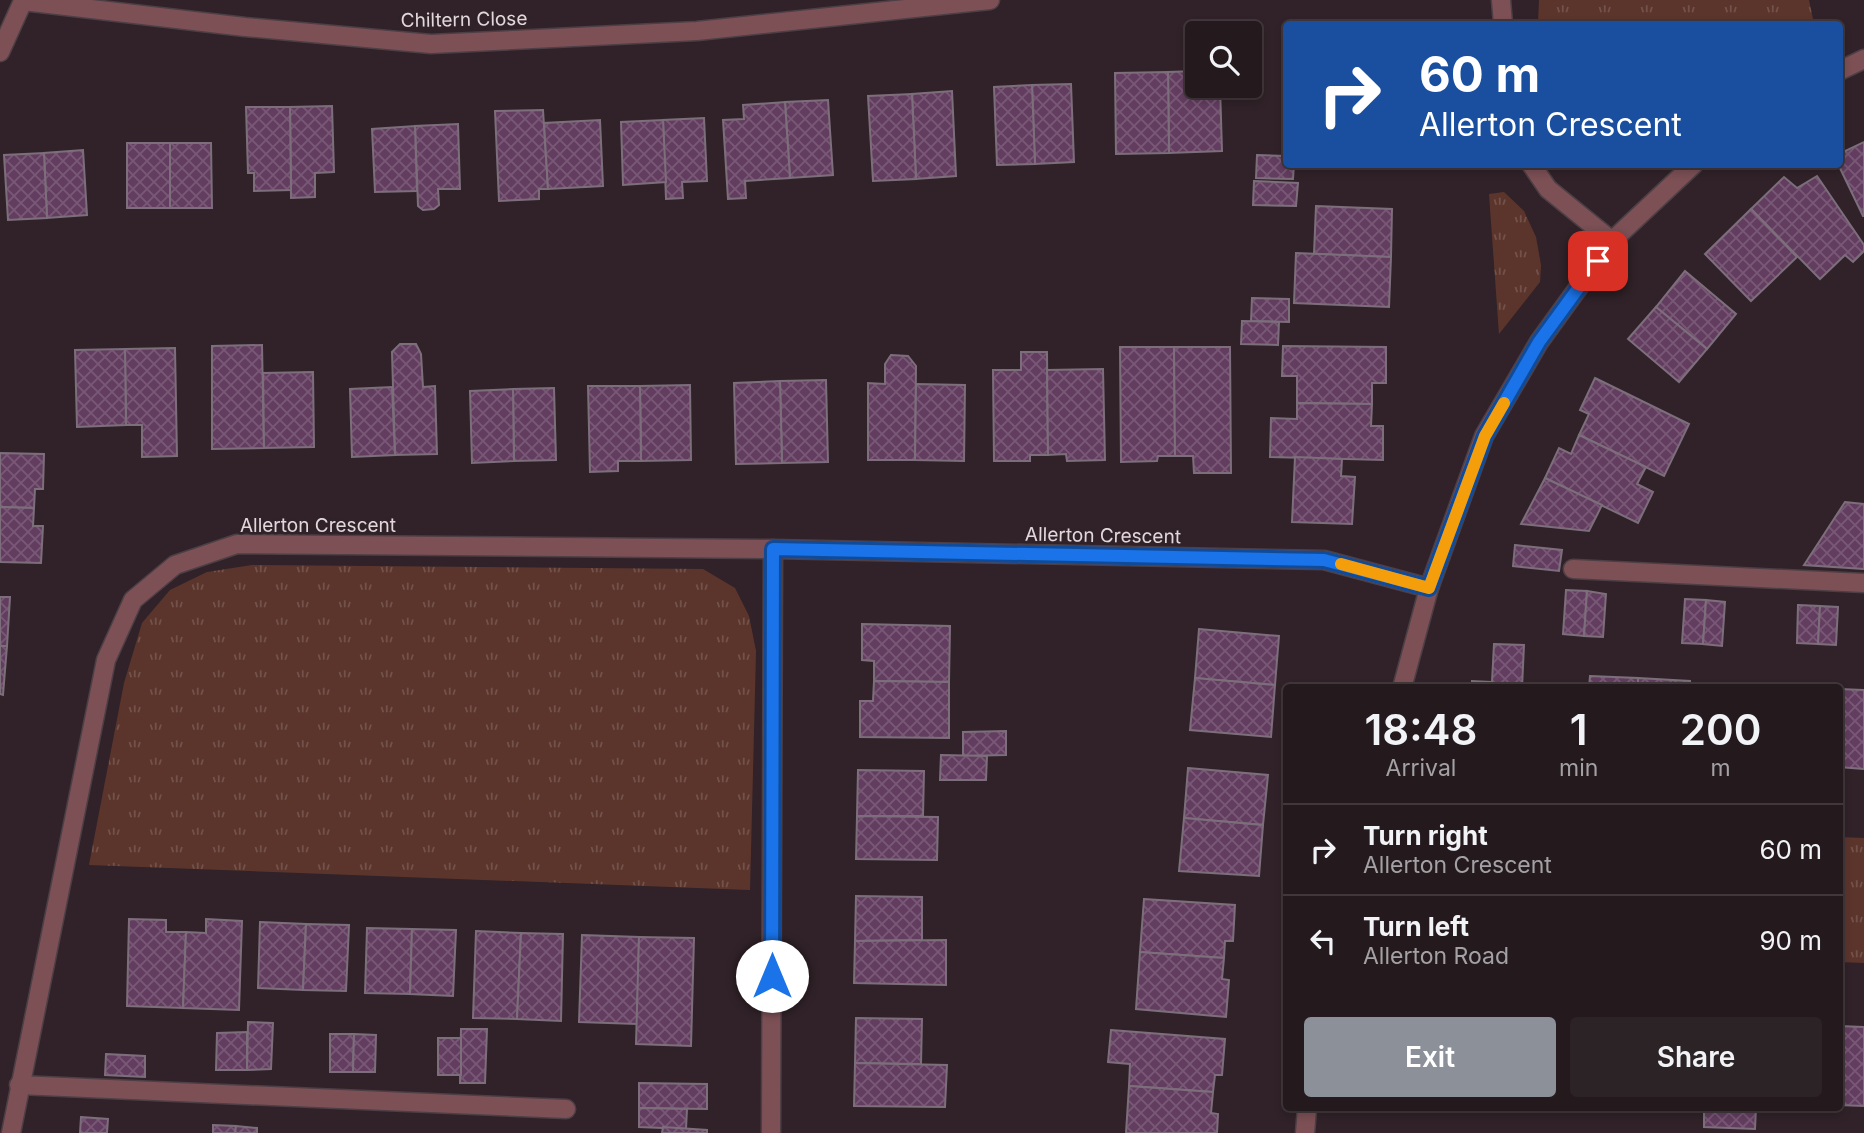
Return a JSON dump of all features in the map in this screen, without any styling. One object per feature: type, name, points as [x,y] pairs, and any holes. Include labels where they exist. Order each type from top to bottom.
[{"type":"street","name":"Chiltern Close","points":[[23,1],[245,27],[431,44],[697,31],[881,6],[990,0]]},
{"type":"street","points":[[1501,0],[1503,21]]},
{"type":"street","points":[[0,52],[23,1]]},
{"type":"street","points":[[1843,69],[1864,59]]},
{"type":"street","points":[[1534,168],[1548,189],[1612,241]]},
{"type":"street","points":[[1403,684],[1429,588],[1485,436],[1539,342],[1612,241],[1691,168]]},
{"type":"street","name":"Allerton Crescent","points":[[11,1133],[106,660],[133,600],[175,565],[237,544],[773,549],[1324,560],[1429,588]]},
{"type":"street","points":[[771,1133],[773,549]]},
{"type":"street","points":[[1573,569],[1864,583]]},
{"type":"street","points":[[19,1085],[566,1109]]},
{"type":"street","points":[[1306,1133],[1307,1111]]},
{"type":"green space","points":[[1539,0],[1809,0],[1813,21],[1538,21]]},
{"type":"green space","points":[[1504,192],[1524,211],[1536,237],[1541,265],[1540,282],[1499,334],[1489,194]]},
{"type":"green space","points":[[252,565],[703,569],[735,588],[749,616],[756,651],[750,890],[89,865],[124,683],[142,623],[170,590],[207,572]]},
{"type":"green space","points":[[1843,837],[1864,838],[1864,963],[1843,962]]},
{"type":"building","points":[[1185,71],[1185,98],[1220,98],[1222,151],[1169,153],[1168,72]]},
{"type":"building","points":[[1168,72],[1169,153],[1116,154],[1115,73]]},
{"type":"building","points":[[1071,84],[1074,162],[1035,164],[1032,85]]},
{"type":"building","points":[[1032,85],[1035,164],[997,165],[994,87]]},
{"type":"building","points":[[952,91],[956,176],[916,179],[912,94]]},
{"type":"building","points":[[912,94],[916,179],[873,181],[868,96]]},
{"type":"building","points":[[828,100],[833,175],[790,178],[785,102]]},
{"type":"building","points":[[785,102],[790,178],[745,181],[746,198],[728,199],[723,120],[744,119],[743,105]]},
{"type":"building","points":[[332,106],[334,172],[315,173],[315,197],[291,198],[290,107]]},
{"type":"building","points":[[246,107],[290,107],[291,190],[254,191],[254,173],[248,173]]},
{"type":"building","points":[[543,110],[548,189],[539,189],[539,199],[499,201],[495,111]]},
{"type":"building","points":[[704,118],[707,181],[682,182],[683,198],[666,199],[663,120]]},
{"type":"building","points":[[600,120],[603,186],[548,189],[544,123]]},
{"type":"building","points":[[663,120],[666,182],[623,185],[621,122]]},
{"type":"building","points":[[458,124],[460,189],[438,189],[439,205],[434,209],[423,210],[418,206],[415,126]]},
{"type":"building","points":[[415,126],[417,191],[375,192],[372,129]]},
{"type":"building","points":[[1864,142],[1864,216],[1840,168],[1843,168],[1843,152]]},
{"type":"building","points":[[127,143],[170,143],[170,208],[127,208]]},
{"type":"building","points":[[170,143],[211,143],[212,208],[170,208]]},
{"type":"building","points":[[83,150],[87,215],[47,218],[44,153]]},
{"type":"building","points":[[44,153],[47,218],[8,220],[4,155]]},
{"type":"building","points":[[1257,155],[1283,156],[1283,168],[1294,168],[1293,179],[1256,178]]},
{"type":"building","points":[[1817,176],[1864,245],[1864,251],[1853,262],[1845,255],[1820,279],[1751,209],[1784,177],[1797,188]]},
{"type":"building","points":[[1254,181],[1298,183],[1296,206],[1253,205]]},
{"type":"building","points":[[1316,206],[1392,209],[1391,257],[1314,254]]},
{"type":"building","points":[[1751,209],[1797,257],[1751,301],[1705,254]]},
{"type":"building","points":[[1296,253],[1391,257],[1389,307],[1294,303]]},
{"type":"building","points":[[1685,271],[1736,314],[1707,349],[1656,307]]},
{"type":"building","points":[[1252,298],[1289,299],[1289,322],[1251,321]]},
{"type":"building","points":[[1656,307],[1707,349],[1679,382],[1628,339]]},
{"type":"building","points":[[1242,321],[1279,322],[1278,345],[1241,344]]},
{"type":"building","points":[[400,344],[416,344],[421,354],[423,387],[435,386],[437,454],[395,455],[392,352]]},
{"type":"building","points":[[262,345],[264,448],[212,449],[212,346]]},
{"type":"building","points":[[1283,346],[1386,347],[1386,383],[1372,383],[1372,404],[1297,403],[1297,376],[1282,376]]},
{"type":"building","points":[[1120,347],[1174,347],[1175,456],[1158,456],[1157,461],[1121,462]]},
{"type":"building","points":[[1174,347],[1230,347],[1231,473],[1194,473],[1193,456],[1175,456]]},
{"type":"building","points":[[175,348],[177,456],[142,457],[142,425],[126,425],[125,349]]},
{"type":"building","points":[[125,349],[126,425],[77,427],[75,350]]},
{"type":"building","points":[[1021,352],[1047,352],[1048,455],[1030,455],[1030,461],[994,461],[993,370],[1021,370]]},
{"type":"building","points":[[891,355],[908,356],[916,366],[915,460],[868,460],[868,383],[885,384],[885,364]]},
{"type":"building","points":[[1103,369],[1105,460],[1067,461],[1066,454],[1048,455],[1047,370]]},
{"type":"building","points":[[313,372],[314,447],[264,448],[263,373]]},
{"type":"building","points":[[1595,378],[1689,424],[1664,476],[1579,435],[1589,414],[1580,410]]},
{"type":"building","points":[[826,380],[828,462],[782,463],[780,381]]},
{"type":"building","points":[[780,381],[782,463],[736,464],[734,383]]},
{"type":"building","points":[[916,384],[965,385],[964,461],[915,460]]},
{"type":"building","points":[[690,385],[691,460],[641,461],[640,386]]},
{"type":"building","points":[[588,386],[640,386],[641,461],[618,461],[618,471],[590,472]]},
{"type":"building","points":[[392,387],[395,455],[352,457],[350,389]]},
{"type":"building","points":[[554,388],[556,460],[514,461],[513,389]]},
{"type":"building","points":[[513,389],[514,461],[472,463],[470,391]]},
{"type":"building","points":[[1297,403],[1372,404],[1371,426],[1383,426],[1383,460],[1270,457],[1271,418],[1297,419]]},
{"type":"building","points":[[1579,435],[1646,467],[1637,484],[1653,492],[1638,523],[1545,478],[1559,448],[1571,454]]},
{"type":"building","points":[[0,453],[44,454],[43,489],[35,489],[34,508],[0,507]]},
{"type":"building","points":[[1295,457],[1342,459],[1341,476],[1355,477],[1352,524],[1292,522]]},
{"type":"building","points":[[1545,478],[1602,505],[1589,531],[1521,524]]},
{"type":"building","points":[[1845,502],[1864,504],[1864,569],[1804,565]]},
{"type":"building","points":[[0,507],[34,508],[33,526],[43,526],[41,563],[0,562]]},
{"type":"building","points":[[1515,545],[1562,550],[1559,571],[1513,566]]},
{"type":"building","points":[[1566,590],[1587,591],[1584,636],[1563,634]]},
{"type":"building","points":[[1587,591],[1606,594],[1603,637],[1584,636]]},
{"type":"building","points":[[0,597],[10,597],[7,646],[0,646]]},
{"type":"building","points":[[1685,599],[1706,600],[1703,644],[1682,643]]},
{"type":"building","points":[[1706,600],[1725,602],[1722,646],[1703,644]]},
{"type":"building","points":[[1798,605],[1820,606],[1818,644],[1797,643]]},
{"type":"building","points":[[1820,606],[1838,607],[1836,645],[1818,644]]},
{"type":"building","points":[[862,624],[950,626],[949,682],[874,681],[874,661],[862,660]]},
{"type":"building","points":[[1199,629],[1279,636],[1275,685],[1195,678]]},
{"type":"building","points":[[1494,644],[1524,645],[1522,684],[1472,684],[1472,681],[1492,682]]},
{"type":"building","points":[[0,646],[7,646],[3,695],[0,694]]},
{"type":"building","points":[[1590,676],[1638,678],[1638,684],[1589,684]]},
{"type":"building","points":[[1195,678],[1275,685],[1271,737],[1190,730]]},
{"type":"building","points":[[1638,678],[1690,681],[1690,684],[1638,684]]},
{"type":"building","points":[[874,681],[949,682],[949,738],[860,737],[860,701],[873,701]]},
{"type":"building","points":[[1843,689],[1864,690],[1864,769],[1843,767]]},
{"type":"building","points":[[1006,731],[1006,755],[963,756],[963,732]]},
{"type":"building","points":[[941,755],[987,756],[986,780],[940,780]]},
{"type":"building","points":[[1188,768],[1268,775],[1263,825],[1184,818]]},
{"type":"building","points":[[858,770],[924,771],[923,816],[857,816]]},
{"type":"building","points":[[857,816],[938,817],[937,860],[856,859]]},
{"type":"building","points":[[1184,818],[1263,825],[1259,876],[1179,871]]},
{"type":"building","points":[[856,896],[922,897],[922,940],[855,941]]},
{"type":"building","points":[[1144,899],[1235,905],[1233,941],[1225,941],[1224,958],[1140,952]]},
{"type":"building","points":[[129,919],[166,920],[166,932],[186,932],[183,1008],[127,1006]]},
{"type":"building","points":[[206,919],[242,921],[239,1010],[183,1008],[186,932],[206,933]]},
{"type":"building","points":[[260,922],[306,924],[303,990],[258,988]]},
{"type":"building","points":[[306,924],[349,925],[346,991],[303,990]]},
{"type":"building","points":[[367,928],[412,929],[410,994],[365,993]]},
{"type":"building","points":[[412,929],[456,930],[453,996],[410,994]]},
{"type":"building","points":[[476,931],[521,933],[517,1019],[473,1018]]},
{"type":"building","points":[[521,933],[563,934],[561,1021],[517,1019]]},
{"type":"building","points":[[582,935],[639,937],[637,1024],[579,1022]]},
{"type":"building","points":[[639,937],[694,938],[691,1046],[636,1044]]},
{"type":"building","points":[[946,940],[946,985],[854,983],[855,941]]},
{"type":"building","points":[[1140,952],[1224,958],[1222,979],[1229,980],[1226,1017],[1136,1009]]},
{"type":"building","points":[[856,1018],[922,1019],[921,1064],[855,1063]]},
{"type":"building","points":[[248,1022],[273,1023],[271,1069],[247,1070]]},
{"type":"building","points":[[1843,1026],[1864,1027],[1864,1106],[1843,1105]]},
{"type":"building","points":[[461,1029],[487,1029],[485,1083],[460,1083]]},
{"type":"building","points":[[1111,1030],[1225,1039],[1222,1075],[1215,1075],[1213,1092],[1129,1086],[1130,1064],[1108,1062]]},
{"type":"building","points":[[247,1032],[247,1070],[216,1070],[217,1033]]},
{"type":"building","points":[[330,1034],[354,1034],[353,1072],[330,1072]]},
{"type":"building","points":[[354,1034],[376,1035],[375,1072],[353,1072]]},
{"type":"building","points":[[438,1038],[461,1038],[461,1075],[438,1075]]},
{"type":"building","points":[[106,1054],[145,1056],[145,1077],[105,1075]]},
{"type":"building","points":[[855,1063],[947,1065],[945,1107],[854,1106]]},
{"type":"building","points":[[639,1083],[707,1084],[707,1109],[639,1108]]},
{"type":"building","points":[[1129,1086],[1213,1092],[1211,1113],[1218,1114],[1217,1133],[1126,1133]]},
{"type":"building","points":[[639,1108],[687,1109],[686,1129],[639,1127]]},
{"type":"building","points":[[1704,1111],[1756,1111],[1755,1129],[1704,1127]]},
{"type":"building","points":[[81,1117],[108,1119],[107,1133],[80,1133]]},
{"type":"building","points":[[213,1125],[236,1126],[235,1133],[213,1133]]},
{"type":"building","points":[[236,1126],[257,1128],[257,1133],[235,1133]]},
{"type":"building","points":[[663,1127],[707,1130],[707,1133],[662,1133]]},
{"type":"slow traffic","points":[[1341,564],[1429,588],[1485,436],[1504,403]]},
{"type":"route","points":[[772,976],[773,549],[1324,560],[1429,588],[1485,436],[1539,342],[1598,261]]}]
